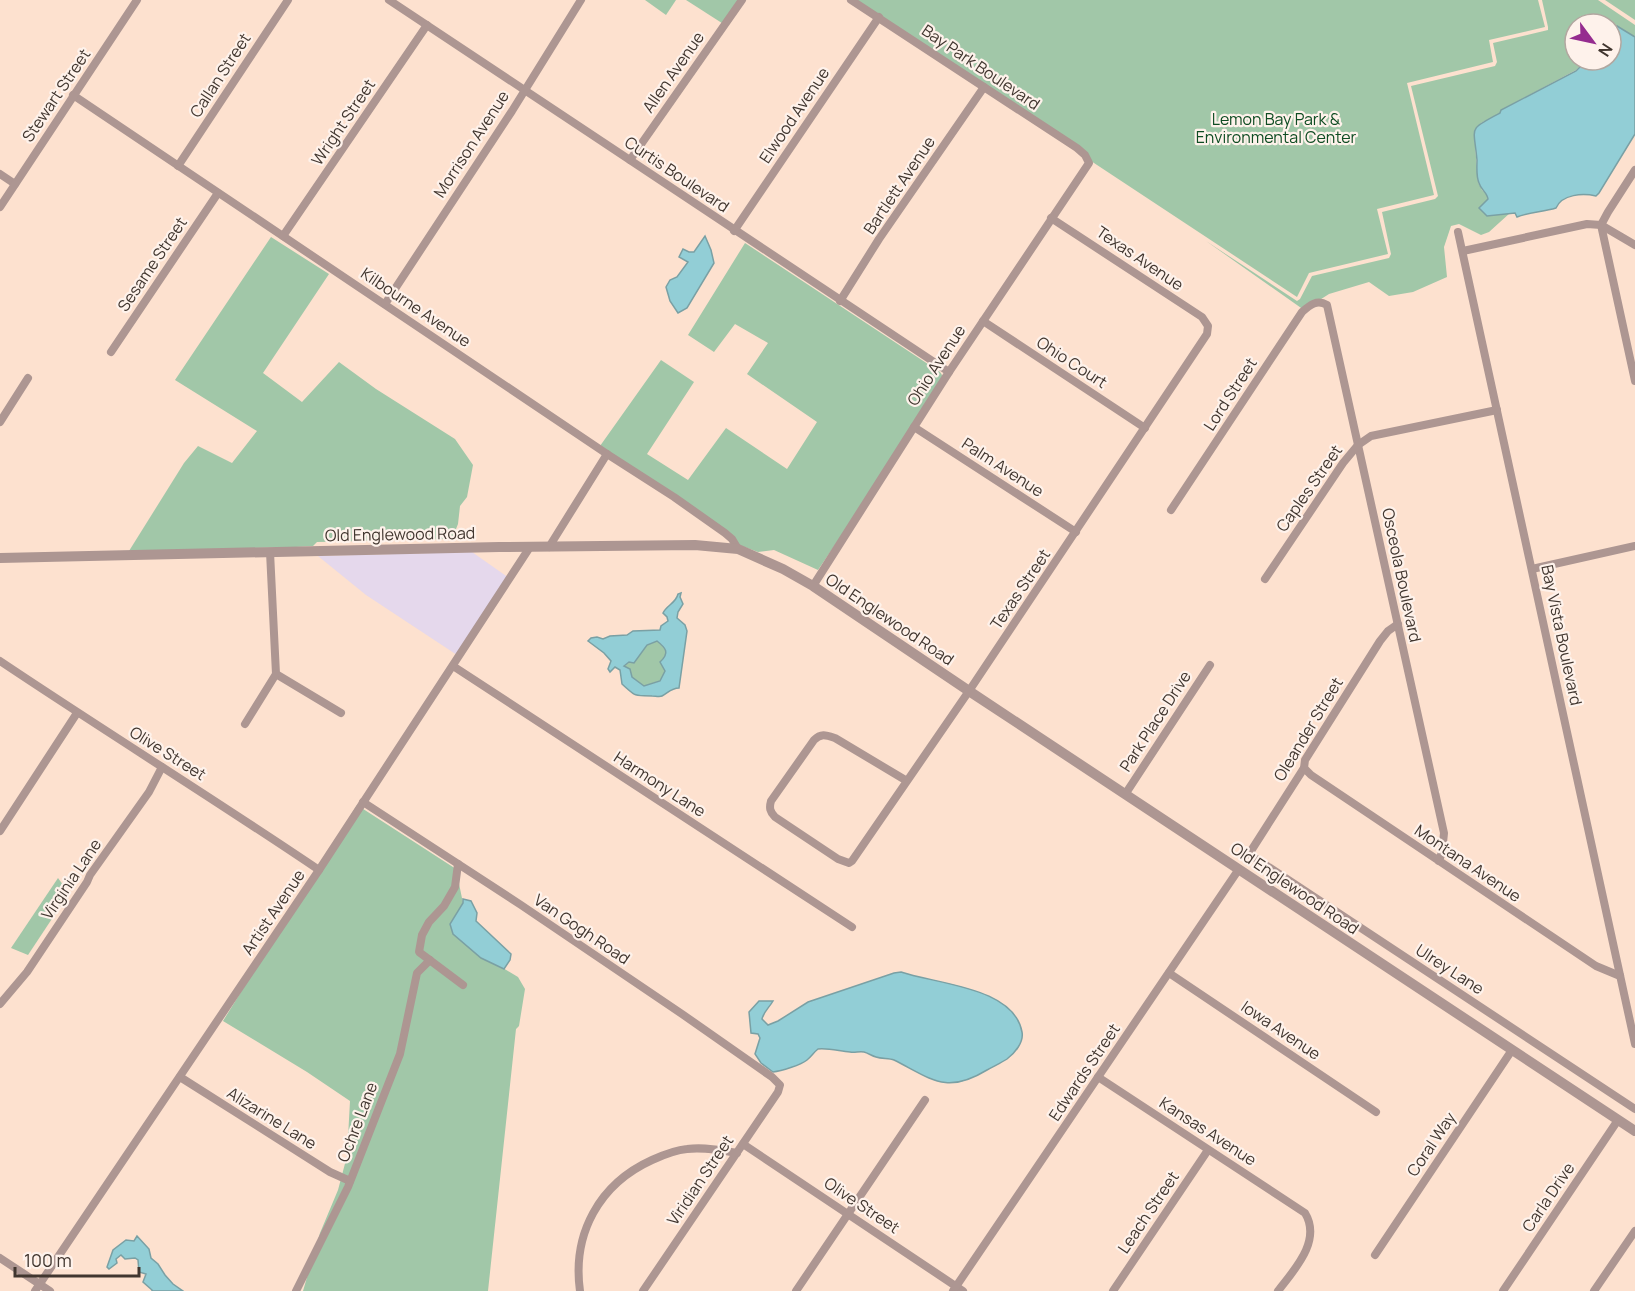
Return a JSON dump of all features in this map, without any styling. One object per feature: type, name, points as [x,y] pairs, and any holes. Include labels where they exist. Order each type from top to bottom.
[{"type":"street","name":"Stewart Street","points":[[0,207],[137,0]]},
{"type":"street","name":"Callan Street","points":[[178,166],[288,0]]},
{"type":"street","name":"Curtis Boulevard","points":[[389,0],[949,372]]},
{"type":"street","name":"Morrison Avenue","points":[[385,304],[581,0]]},
{"type":"street","name":"Allen Avenue","points":[[630,160],[742,0]]},
{"type":"street","name":"Bay Park Boulevard","points":[[851,0],[1077,148],[1086,155],[1089,163]]},
{"type":"street","name":"Elwood Avenue","points":[[734,231],[879,17]]},
{"type":"street","name":"Wright Street","points":[[284,236],[427,25]]},
{"type":"street","name":"Bartlett Avenue","points":[[840,301],[879,239],[984,87]]},
{"type":"street","name":"Kilbourne Avenue","points":[[73,95],[674,497],[725,533],[738,549]]},
{"type":"street","name":"Ohio Avenue","points":[[813,586],[949,372],[1089,163]]},
{"type":"street","points":[[1635,170],[1601,225],[1635,381]]},
{"type":"street","points":[[0,174],[15,184]]},
{"type":"street","name":"Sesame Street","points":[[111,352],[218,193]]},
{"type":"street","name":"Texas Avenue","points":[[1052,218],[1202,317],[1208,326]]},
{"type":"street","points":[[1463,251],[1587,224],[1601,225],[1635,245]]},
{"type":"street","name":"Bay Vista Boulevard","points":[[1458,232],[1620,976],[1631,1005],[1635,1044]]},
{"type":"street","name":"Osceola Boulevard","points":[[1319,302],[1327,304],[1329,309],[1444,833],[1439,861]]},
{"type":"street","name":"Lord Street","points":[[1172,510],[1298,318],[1309,306],[1319,302]]},
{"type":"street","name":"Ohio Court","points":[[983,321],[1145,428]]},
{"type":"street","name":"Texas Street","points":[[907,781],[835,738],[822,735],[814,740],[769,807],[775,817],[838,859],[849,863],[852,861],[969,691],[1076,532],[1207,334],[1208,326]]},
{"type":"street","points":[[0,422],[28,378]]},
{"type":"street","name":"Caples Street","points":[[1265,579],[1343,463],[1358,445],[1371,436],[1497,410]]},
{"type":"street","name":"Palm Avenue","points":[[914,427],[1076,532]]},
{"type":"street","points":[[549,547],[607,454]]},
{"type":"street","name":"Old Englewood Road","points":[[0,558],[530,547],[695,545],[738,549],[775,565],[813,586],[1635,1131]]},
{"type":"street","points":[[1532,569],[1635,546]]},
{"type":"street","name":"Artist Avenue","points":[[37,1288],[319,870],[530,547]]},
{"type":"street","points":[[245,724],[276,674],[270,552]]},
{"type":"street","name":"Oleander Street","points":[[1249,854],[1380,641],[1398,624]]},
{"type":"street","name":"Olive Street","points":[[0,662],[319,870]]},
{"type":"street","name":"Park Place Drive","points":[[1126,793],[1210,665]]},
{"type":"street","name":"Harmony Lane","points":[[453,666],[852,927]]},
{"type":"street","points":[[276,674],[341,713]]},
{"type":"street","points":[[0,831],[77,713]]},
{"type":"street","name":"Virginia Lane","points":[[0,1004],[27,972],[90,875],[149,792],[162,767]]},
{"type":"street","name":"Montana Avenue","points":[[1304,768],[1311,776],[1596,966],[1620,976]]},
{"type":"street","name":"Van Gogh Road","points":[[363,802],[682,1014],[780,1085]]},
{"type":"street","name":"Ulrey Lane","points":[[1249,854],[1635,1109]]},
{"type":"street","points":[[458,864],[455,886],[444,906],[429,922],[422,935],[419,952],[463,985]]},
{"type":"street","name":"Edwards Street","points":[[957,1289],[1239,869]]},
{"type":"street","name":"Ochre Lane","points":[[296,1291],[350,1181],[400,1054],[417,973],[430,960]]},
{"type":"street","name":"Iowa Avenue","points":[[1169,973],[1376,1112]]},
{"type":"street","name":"Coral Way","points":[[1375,1255],[1512,1050]]},
{"type":"street","name":"Alizarine Lane","points":[[180,1077],[330,1172],[350,1181]]},
{"type":"street","name":"Kansas Avenue","points":[[1098,1077],[1301,1210],[1308,1218],[1310,1233],[1305,1252],[1278,1291]]},
{"type":"street","name":"Viridian Street","points":[[643,1291],[778,1092],[780,1085]]},
{"type":"street","points":[[796,1291],[925,1100]]},
{"type":"street","name":"Carla Drive","points":[[1503,1291],[1618,1120]]},
{"type":"street","name":"Olive Street","points":[[743,1144],[957,1289]]},
{"type":"street","points":[[580,1291],[581,1245],[588,1225],[601,1200],[624,1176],[646,1162],[680,1150],[709,1149],[737,1153]]},
{"type":"street","name":"Leach Street","points":[[1113,1291],[1208,1150]]},
{"type":"street","points":[[1594,1291],[1635,1231]]},
{"type":"street","points":[[0,1258],[37,1288],[50,1291]]},
{"type":"shaded area","points":[[472,552],[509,578],[457,655],[366,595],[318,556]]},
{"type":"green space","points":[[645,0],[676,0],[666,15]]},
{"type":"green space","points":[[686,0],[745,0],[725,25]]},
{"type":"green space","name":"Lemon Bay Park & Environmental Center","points":[[847,0],[1538,0],[1545,27],[1489,40],[1493,62],[1407,83],[1434,195],[1377,209],[1388,254],[1309,273],[1297,297]]},
{"type":"green space","points":[[1542,0],[1598,0],[1616,12],[1563,12],[1563,72],[1572,72],[1501,110],[1500,113],[1481,123],[1474,132],[1478,182],[1487,194],[1486,201],[1498,215],[1510,213],[1489,232],[1481,235],[1459,224],[1451,226],[1444,247],[1447,277],[1413,292],[1389,296],[1369,282],[1329,294],[1304,310],[1206,241],[1297,301],[1312,276],[1389,258],[1391,254],[1382,212],[1435,199],[1438,196],[1411,86],[1495,66],[1497,62],[1493,43],[1548,30]]},
{"type":"green space","points":[[1605,0],[1635,0],[1635,20]]},
{"type":"green space","points":[[1623,17],[1635,25],[1635,37],[1623,30]]},
{"type":"green space","points":[[271,237],[329,274],[263,373],[302,402],[339,362],[376,389],[455,439],[473,465],[467,497],[460,506],[458,524],[452,539],[317,542],[313,546],[296,547],[129,551],[184,463],[198,446],[232,463],[257,431],[175,380]]},
{"type":"green space","points":[[745,243],[940,372],[946,381],[818,570],[774,550],[758,552],[739,545],[600,446],[661,360],[694,382],[647,454],[688,480],[726,428],[787,469],[817,422],[747,374],[768,343],[735,324],[714,352],[688,335]]},
{"type":"green space","points":[[657,641],[666,651],[663,659],[666,671],[660,681],[644,686],[632,677],[624,666],[630,662],[634,663],[647,645]]},
{"type":"green space","points":[[357,805],[456,869],[463,903],[450,924],[481,958],[518,977],[525,989],[519,1026],[516,1029],[488,1291],[303,1291],[320,1233],[338,1190],[347,1156],[350,1101],[223,1021]]},
{"type":"green space","points":[[58,878],[69,893],[28,955],[11,948]]},
{"type":"water","points":[[1623,30],[1635,37],[1635,134],[1596,196],[1568,197],[1556,208],[1517,217],[1515,213],[1487,216],[1479,208],[1488,199],[1477,177],[1474,135],[1477,126],[1500,113],[1501,110],[1574,72],[1623,72]]},
{"type":"water","points":[[705,236],[714,263],[687,308],[678,313],[670,301],[666,287],[688,262],[679,257],[683,249],[694,252]]},
{"type":"water","points":[[681,593],[683,604],[677,618],[685,625],[687,631],[679,688],[661,696],[636,695],[622,684],[620,670],[615,667],[610,672],[608,669],[611,661],[588,641],[597,637],[603,639],[610,636],[627,635],[633,631],[660,630],[661,626],[668,621],[663,613]],"holes":[[[657,641],[666,651],[660,662],[665,671],[660,681],[644,686],[632,677],[630,669],[624,666],[629,662],[634,663],[647,645]]]},
{"type":"water","points":[[463,899],[471,901],[477,913],[476,921],[511,954],[504,969],[481,958],[453,934],[450,924],[463,903]]},
{"type":"water","points":[[901,972],[972,990],[1005,1005],[1016,1017],[1022,1032],[1022,1040],[1018,1047],[1007,1059],[973,1078],[950,1083],[939,1082],[894,1060],[878,1058],[864,1052],[818,1049],[804,1062],[773,1072],[761,1063],[755,1054],[760,1038],[758,1034],[751,1033],[749,1012],[759,1001],[773,1001],[762,1019],[768,1025],[808,1002]]},
{"type":"water","points":[[137,1236],[149,1249],[151,1258],[165,1275],[183,1291],[152,1291],[143,1282],[146,1274],[139,1272],[138,1260],[135,1258],[125,1259],[121,1255],[116,1259],[117,1263],[109,1269],[107,1267],[113,1250],[126,1240],[134,1241]]}]
